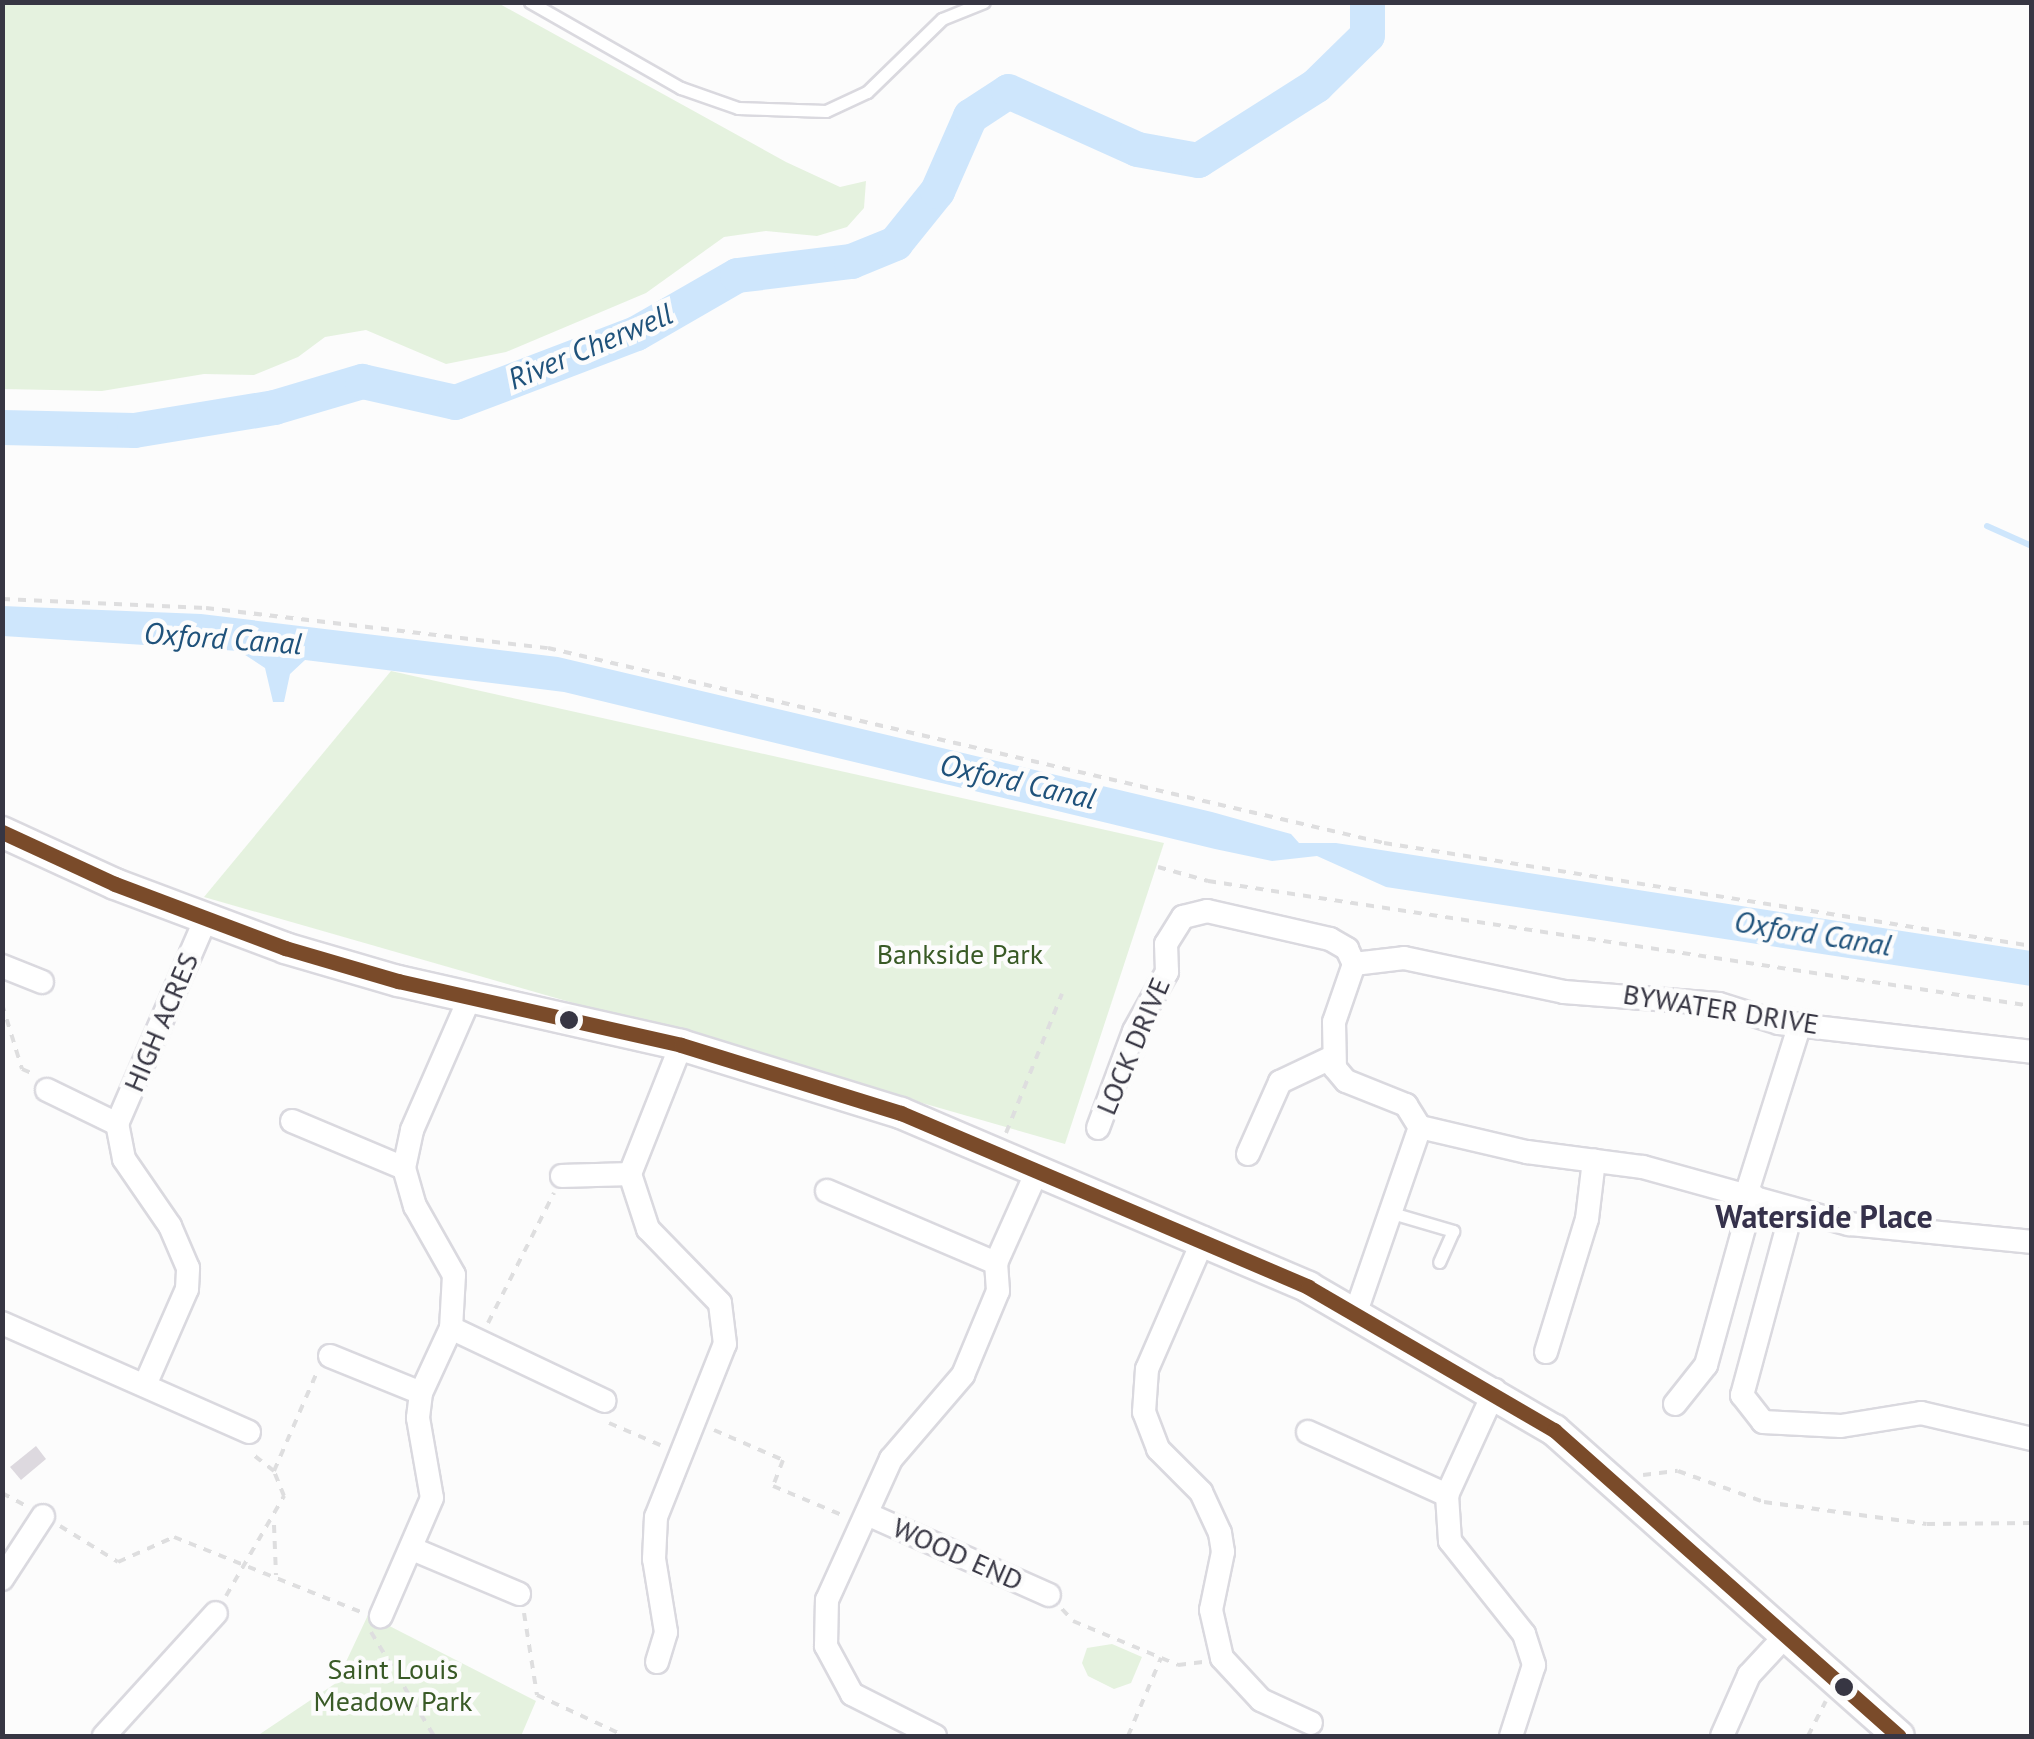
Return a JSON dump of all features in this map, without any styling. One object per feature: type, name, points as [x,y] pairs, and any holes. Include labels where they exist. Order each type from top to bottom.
[{"type":"street","points":[[2,832],[205,920],[470,997],[681,1045],[901,1113],[1204,1238],[1356,1312],[1495,1390],[1613,1476],[1900,1736]]},
{"type":"street","name":"LOCK DRIVE","points":[[1098,1128],[1134,1030],[1168,972],[1166,944],[1183,917],[1207,911],[1330,939],[1347,949],[1354,964]]},
{"type":"street","name":"HIGH ACRES","points":[[145,1385],[188,1289],[188,1268],[170,1226],[124,1160],[117,1124],[205,920]]},
{"type":"street","name":"BYWATER DRIVE","points":[[1354,964],[1404,958],[1564,992],[1719,1004],[1800,1024],[2032,1052]]},
{"type":"street","points":[[1354,964],[1334,1022],[1333,1057],[1346,1080],[1406,1105],[1417,1122],[1750,1194],[1792,1210],[1849,1224],[2032,1242]]},
{"type":"street","points":[[2,966],[42,982]]},
{"type":"street","points":[[381,1616],[415,1550],[432,1498],[419,1436],[421,1393],[451,1328],[454,1274],[410,1196],[404,1168],[412,1130],[470,997]]},
{"type":"street","points":[[1675,1404],[1706,1365],[1750,1194],[1800,1024]]},
{"type":"street","points":[[657,1662],[666,1632],[654,1559],[656,1517],[721,1367],[720,1302],[648,1228],[630,1174],[681,1045]]},
{"type":"street","points":[[1248,1154],[1280,1082],[1333,1057]]},
{"type":"street","name":"HIGH ACRES","points":[[47,1090],[117,1124]]},
{"type":"street","points":[[292,1121],[404,1168]]},
{"type":"street","points":[[1356,1312],[1392,1213],[1417,1122]]},
{"type":"street","points":[[1546,1352],[1588,1219],[1594,1160]]},
{"type":"street","name":"WOOD END","points":[[935,1736],[852,1694],[826,1646],[827,1600],[891,1460],[963,1375],[998,1291],[996,1262],[1038,1168]]},
{"type":"street","points":[[562,1176],[630,1174]]},
{"type":"street","points":[[827,1192],[996,1262]]},
{"type":"street","points":[[1792,1210],[1742,1395],[1763,1422],[1840,1426],[1921,1412],[2032,1439]]},
{"type":"street","points":[[1204,1238],[1142,1393],[1158,1448],[1201,1492],[1220,1533],[1211,1610],[1222,1658],[1261,1700],[1312,1724]]},
{"type":"street","points":[[2,1323],[249,1432]]},
{"type":"street","points":[[451,1328],[605,1401]]},
{"type":"street","points":[[330,1356],[421,1393]]},
{"type":"street","points":[[1495,1390],[1447,1495],[1450,1541],[1524,1634],[1534,1665],[1511,1736]]},
{"type":"street","points":[[1308,1432],[1447,1495]]},
{"type":"street","points":[[2,1578],[42,1516]]},
{"type":"street","name":"WOOD END","points":[[865,1519],[1049,1595]]},
{"type":"street","points":[[415,1550],[519,1594]]},
{"type":"street","points":[[104,1736],[216,1613]]},
{"type":"street","points":[[1722,1736],[1749,1676],[1788,1634]]},
{"type":"lane","points":[[530,2],[681,88],[738,108],[826,112],[867,92],[942,20],[984,2]]},
{"type":"lane","points":[[1392,1213],[1453,1232],[1439,1262]]},
{"type":"path","points":[[2,598],[206,608],[548,648],[1368,840],[2032,946]]},
{"type":"path","points":[[1158,867],[1208,880],[2032,1006]]},
{"type":"path","points":[[1006,1133],[1062,994]]},
{"type":"path","points":[[2,1004],[22,1069],[44,1079],[47,1090]]},
{"type":"path","points":[[479,1341],[562,1176]]},
{"type":"path","points":[[274,1471],[313,1376],[330,1356]]},
{"type":"path","points":[[605,1401],[603,1420],[683,1455]]},
{"type":"path","points":[[696,1422],[784,1460],[773,1486],[865,1519]]},
{"type":"path","points":[[216,1613],[274,1522],[284,1496],[274,1471],[252,1460],[249,1432]]},
{"type":"path","points":[[1636,1476],[1678,1471],[1764,1502],[1927,1524],[2032,1523]]},
{"type":"path","points":[[2,1493],[118,1562],[174,1537],[249,1562],[381,1616],[368,1636],[434,1736]]},
{"type":"path","points":[[274,1522],[276,1576]]},
{"type":"path","points":[[519,1594],[537,1695],[625,1736]]},
{"type":"path","points":[[1049,1595],[1074,1621],[1178,1666],[1222,1658]]},
{"type":"path","points":[[1128,1736],[1162,1658]]},
{"type":"path","points":[[1808,1736],[1838,1679]]},
{"type":"green space","points":[[3,2],[498,3],[786,162],[840,187],[866,181],[864,208],[847,227],[817,236],[766,231],[724,237],[646,293],[506,352],[446,364],[366,330],[325,337],[298,357],[254,375],[204,374],[102,391],[3,389]]},
{"type":"green space","name":"Bankside Park","points":[[391,671],[1164,843],[1065,1144],[204,897]]},
{"type":"green space","name":"Saint Louis Meadow Park","points":[[368,1615],[536,1701],[521,1736],[257,1736],[336,1683]]},
{"type":"green space","points":[[1112,1644],[1142,1657],[1131,1683],[1114,1689],[1088,1676],[1082,1663],[1087,1648]]},
{"type":"water","name":"Oxford Canal","points":[[2,606],[201,614],[558,657],[1212,812],[1291,834],[1299,843],[1336,843],[2031,951],[2031,986],[1386,887],[1317,856],[1272,861],[1215,849],[564,692],[305,660],[290,674],[284,702],[273,702],[265,668],[239,651],[3,636]]},
{"type":"building","points":[[36,1446],[46,1459],[21,1480],[10,1467]]},
{"type":"waterway","name":"River Cherwell","points":[[2,427],[134,430],[274,407],[362,381],[455,402],[636,333],[737,275],[851,261],[895,243],[937,191],[970,116],[1008,91],[1137,149],[1198,160],[1316,85],[1367,35],[1367,2]]},
{"type":"waterway","points":[[1987,526],[2032,546]]},
{"type":"transit line","points":[[2,832],[115,884],[285,948],[398,981],[681,1045],[901,1113],[1308,1287],[1554,1430],[1899,1736]]},
{"type":"district","name":"Waterside Place","points":[[1824,1216]]}]
